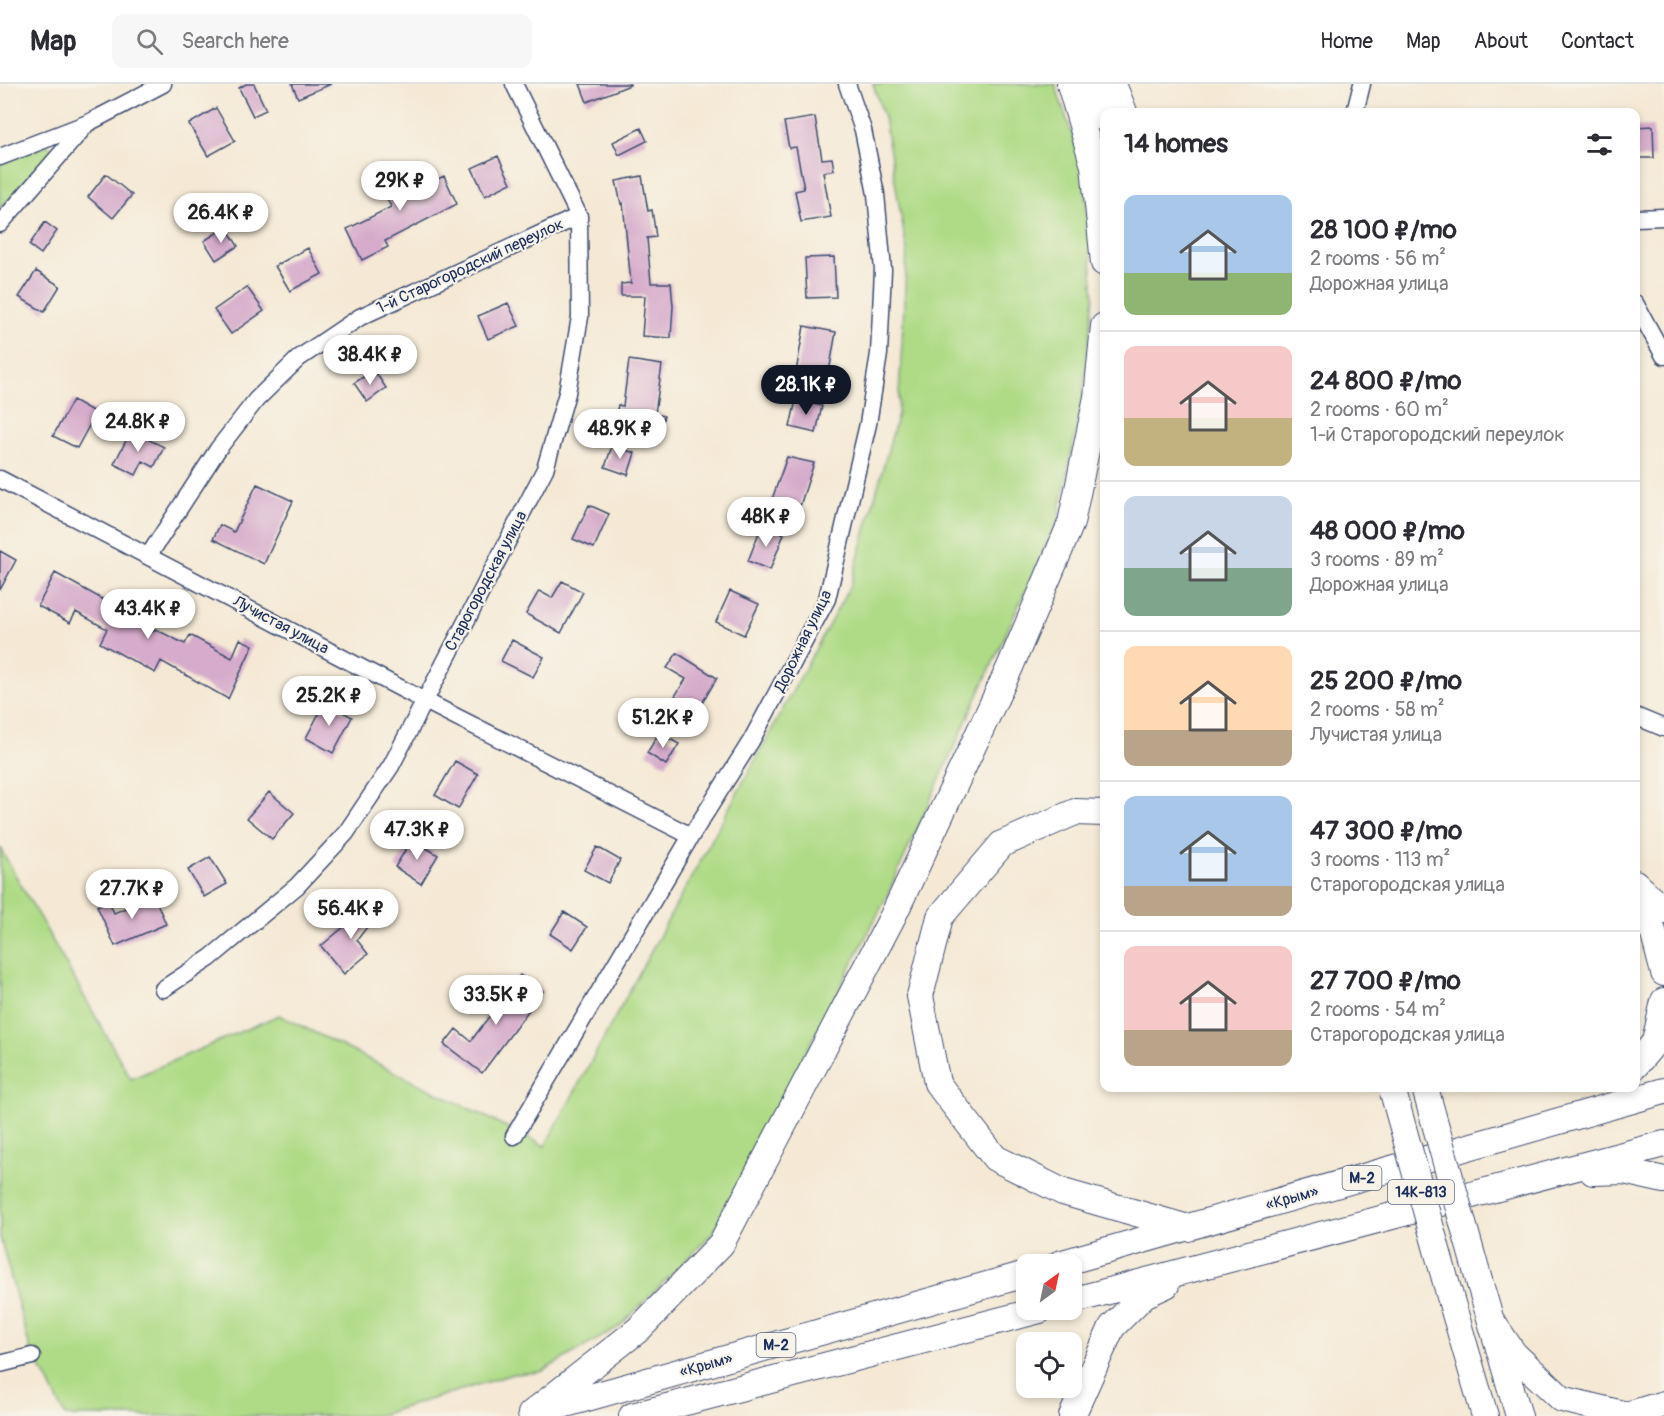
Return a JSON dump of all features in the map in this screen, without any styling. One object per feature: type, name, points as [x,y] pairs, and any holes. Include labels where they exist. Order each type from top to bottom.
[{"type":"main road","points":[[1070,84],[1094,166],[1100,224]]},
{"type":"main road","points":[[1090,84],[1100,108]]},
{"type":"main road","points":[[1113,84],[1122,108]]},
{"type":"main road","points":[[528,1415],[639,1329],[721,1244],[893,915],[1010,667],[1071,523],[1097,397],[1100,367]]},
{"type":"main road","points":[[1100,813],[1075,813],[1002,844],[940,917],[920,996],[937,1083],[995,1158],[1062,1192],[1188,1228]]},
{"type":"main road","points":[[1640,888],[1664,910]]},
{"type":"main road","points":[[1640,919],[1653,932],[1664,973]]},
{"type":"main road","points":[[1640,1060],[1655,1042],[1664,1001]]},
{"type":"main road","name":"«Крым»","points":[[1082,1258],[1664,1091]]},
{"type":"main road","name":"14К-813","points":[[1393,1092],[1485,1416]]},
{"type":"main road","name":"14К-813","points":[[1426,1092],[1479,1284],[1493,1323],[1520,1416]]},
{"type":"main road","points":[[1568,1119],[1608,1092]]},
{"type":"main road","points":[[1082,1298],[1664,1144]]},
{"type":"main road","points":[[1551,1174],[1624,1171],[1664,1180]]},
{"type":"main road","points":[[1072,1416],[1112,1327],[1144,1295],[1206,1266]]},
{"type":"main road","name":"«Крым»","points":[[528,1415],[1016,1277]]},
{"type":"main road","name":"«Крым»","points":[[636,1415],[1016,1316]]},
{"type":"main road","points":[[1493,1323],[1515,1354],[1562,1399],[1627,1415],[1664,1404]]},
{"type":"main road","points":[[1465,1352],[1472,1416]]},
{"type":"main road","points":[[636,1415],[684,1416]]},
{"type":"street","points":[[0,157],[88,123],[163,84]]},
{"type":"street","name":"Старогородская улица","points":[[163,989],[210,958],[297,886],[346,832],[391,766],[423,700],[545,469],[567,393],[580,317],[579,216],[514,84]]},
{"type":"street","name":"Дорожная улица","points":[[514,1136],[691,836],[751,741],[828,599],[868,424],[879,354],[883,270],[876,194],[863,130],[847,84]]},
{"type":"street","points":[[1356,108],[1362,84]]},
{"type":"street","points":[[0,224],[88,123]]},
{"type":"street","name":"1-й Старогородский переулок","points":[[149,555],[237,424],[256,400],[299,358],[360,318],[579,216]]},
{"type":"street","points":[[1640,218],[1664,217]]},
{"type":"street","points":[[1640,312],[1664,356]]},
{"type":"street","name":"Лучистая улица","points":[[0,479],[423,700],[691,836]]},
{"type":"street","points":[[1640,718],[1664,728]]},
{"type":"street","points":[[0,1364],[32,1356]]},
{"type":"green space","points":[[873,84],[1055,84],[1084,170],[1094,297],[1083,395],[1058,519],[884,902],[713,1233],[619,1327],[541,1372],[513,1374],[376,1416],[65,1416],[47,1378],[32,1356],[0,1237],[0,848],[131,1079],[279,1015],[545,1146],[851,584],[898,414],[907,251],[884,117]]},
{"type":"green space","points":[[48,145],[54,150],[0,209],[0,164]]},
{"type":"building","points":[[246,84],[254,84],[266,110],[253,116],[239,88]]},
{"type":"building","points":[[292,84],[331,84],[298,98]]},
{"type":"building","points":[[580,84],[630,84],[630,85],[587,102]]},
{"type":"building","points":[[216,108],[235,141],[208,156],[189,124]]},
{"type":"building","points":[[815,117],[822,159],[832,158],[834,170],[823,172],[831,217],[801,222],[795,191],[804,189],[796,147],[789,148],[784,122]]},
{"type":"building","points":[[1653,126],[1654,158],[1640,158],[1640,127]]},
{"type":"building","points":[[641,128],[647,141],[619,155],[613,142]]},
{"type":"building","points":[[498,156],[511,183],[485,196],[472,168]]},
{"type":"building","points":[[389,165],[404,195],[444,176],[457,204],[385,241],[388,247],[362,260],[347,229],[391,207],[374,172]]},
{"type":"building","points":[[106,174],[132,195],[113,218],[88,197]]},
{"type":"building","points":[[642,176],[648,211],[652,210],[656,237],[647,238],[651,283],[671,283],[673,306],[671,338],[642,336],[645,296],[621,296],[621,284],[631,283],[623,203],[621,204],[616,181]]},
{"type":"building","points":[[45,222],[57,231],[41,254],[29,245]]},
{"type":"building","points":[[226,227],[238,246],[216,260],[204,241]]},
{"type":"building","points":[[308,248],[322,274],[290,291],[275,266]]},
{"type":"building","points":[[834,257],[836,297],[807,298],[805,258]]},
{"type":"building","points":[[36,271],[60,286],[44,312],[19,297]]},
{"type":"building","points":[[247,287],[264,311],[231,334],[214,310]]},
{"type":"building","points":[[508,303],[519,326],[488,339],[478,316]]},
{"type":"building","points":[[804,326],[836,332],[828,378],[796,372]]},
{"type":"building","points":[[629,360],[662,365],[655,414],[664,416],[660,430],[615,420],[618,405],[623,406]]},
{"type":"building","points":[[374,370],[386,388],[367,402],[354,383]]},
{"type":"building","points":[[73,400],[96,413],[77,448],[53,436]]},
{"type":"building","points":[[796,400],[822,406],[816,433],[790,427]]},
{"type":"building","points":[[131,431],[164,447],[154,467],[143,461],[136,475],[114,464]]},
{"type":"building","points":[[612,446],[635,453],[628,475],[605,467]]},
{"type":"building","points":[[787,457],[814,463],[798,512],[771,502]]},
{"type":"building","points":[[257,484],[293,501],[264,564],[213,539],[220,525],[234,532]]},
{"type":"building","points":[[589,505],[609,514],[594,548],[573,539]]},
{"type":"building","points":[[762,525],[784,534],[770,570],[748,561]]},
{"type":"building","points":[[0,551],[16,560],[0,590]]},
{"type":"building","points":[[55,573],[104,600],[102,605],[153,632],[155,629],[185,644],[190,635],[232,658],[240,639],[253,645],[228,699],[161,661],[155,673],[100,643],[107,629],[76,612],[70,623],[38,606]]},
{"type":"building","points":[[562,581],[583,592],[561,633],[526,614],[539,591],[552,598]]},
{"type":"building","points":[[730,591],[759,604],[744,635],[716,622]]},
{"type":"building","points":[[512,640],[544,657],[533,677],[501,661]]},
{"type":"building","points":[[677,653],[717,678],[698,710],[675,696],[686,679],[667,668]]},
{"type":"building","points":[[325,702],[352,717],[333,753],[306,738]]},
{"type":"building","points":[[659,733],[679,744],[666,765],[647,753]]},
{"type":"building","points":[[455,761],[478,774],[458,809],[435,795]]},
{"type":"building","points":[[269,792],[294,813],[272,839],[247,818]]},
{"type":"building","points":[[412,839],[438,855],[421,884],[395,867]]},
{"type":"building","points":[[597,847],[620,860],[608,883],[584,870]]},
{"type":"building","points":[[210,857],[227,884],[204,897],[188,870]]},
{"type":"building","points":[[154,896],[166,924],[115,946],[97,906],[109,901],[114,913]]},
{"type":"building","points":[[374,897],[384,905],[357,940],[368,954],[344,974],[321,946],[345,926],[349,930]]},
{"type":"building","points":[[564,912],[587,927],[573,949],[550,934]]},
{"type":"building","points":[[520,975],[543,991],[482,1073],[444,1044],[456,1029],[471,1041]]}]
